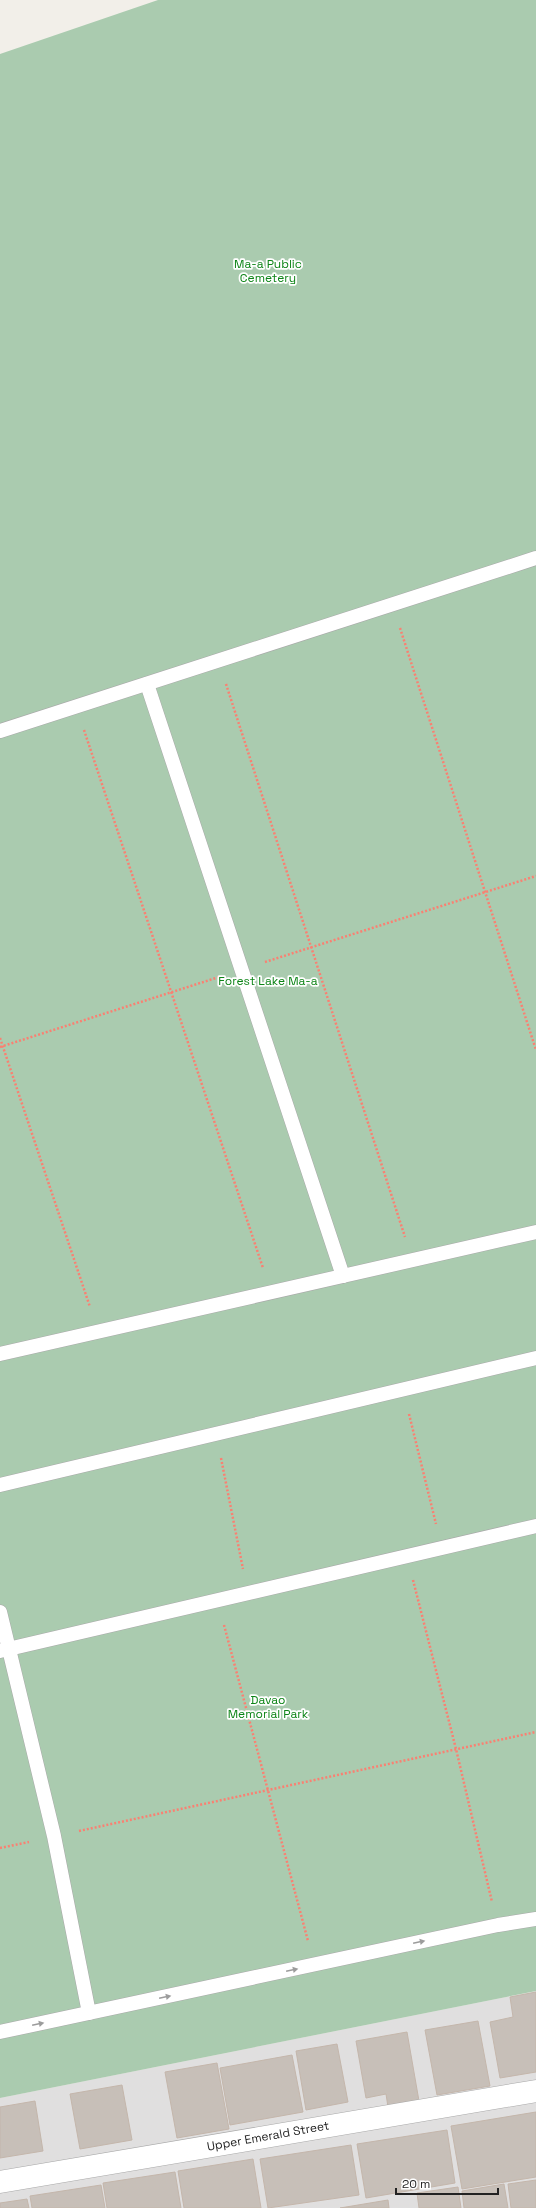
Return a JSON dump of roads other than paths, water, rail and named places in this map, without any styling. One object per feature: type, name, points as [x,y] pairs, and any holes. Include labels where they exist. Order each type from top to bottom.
[{"type":"street","name":"Upper Emerald Street","points":[[0,2182],[536,2090]]},
{"type":"lane","points":[[0,731],[536,558]]},
{"type":"lane","points":[[147,684],[343,1276]]},
{"type":"lane","points":[[0,1354],[536,1232]]},
{"type":"lane","points":[[0,1485],[536,1358]]},
{"type":"lane","points":[[5,1650],[536,1526]]},
{"type":"lane","points":[[0,1612],[5,1650],[54,1836],[89,2013]]},
{"type":"lane","points":[[0,2032],[498,1925],[536,1919]]},
{"type":"park label","name":"Ma-a Public Cemetery","points":[[268,271]]},
{"type":"park label","name":"Forest Lake Ma-a","points":[[268,981]]},
{"type":"park label","name":"Davao Memorial Park","points":[[268,1707]]}]
